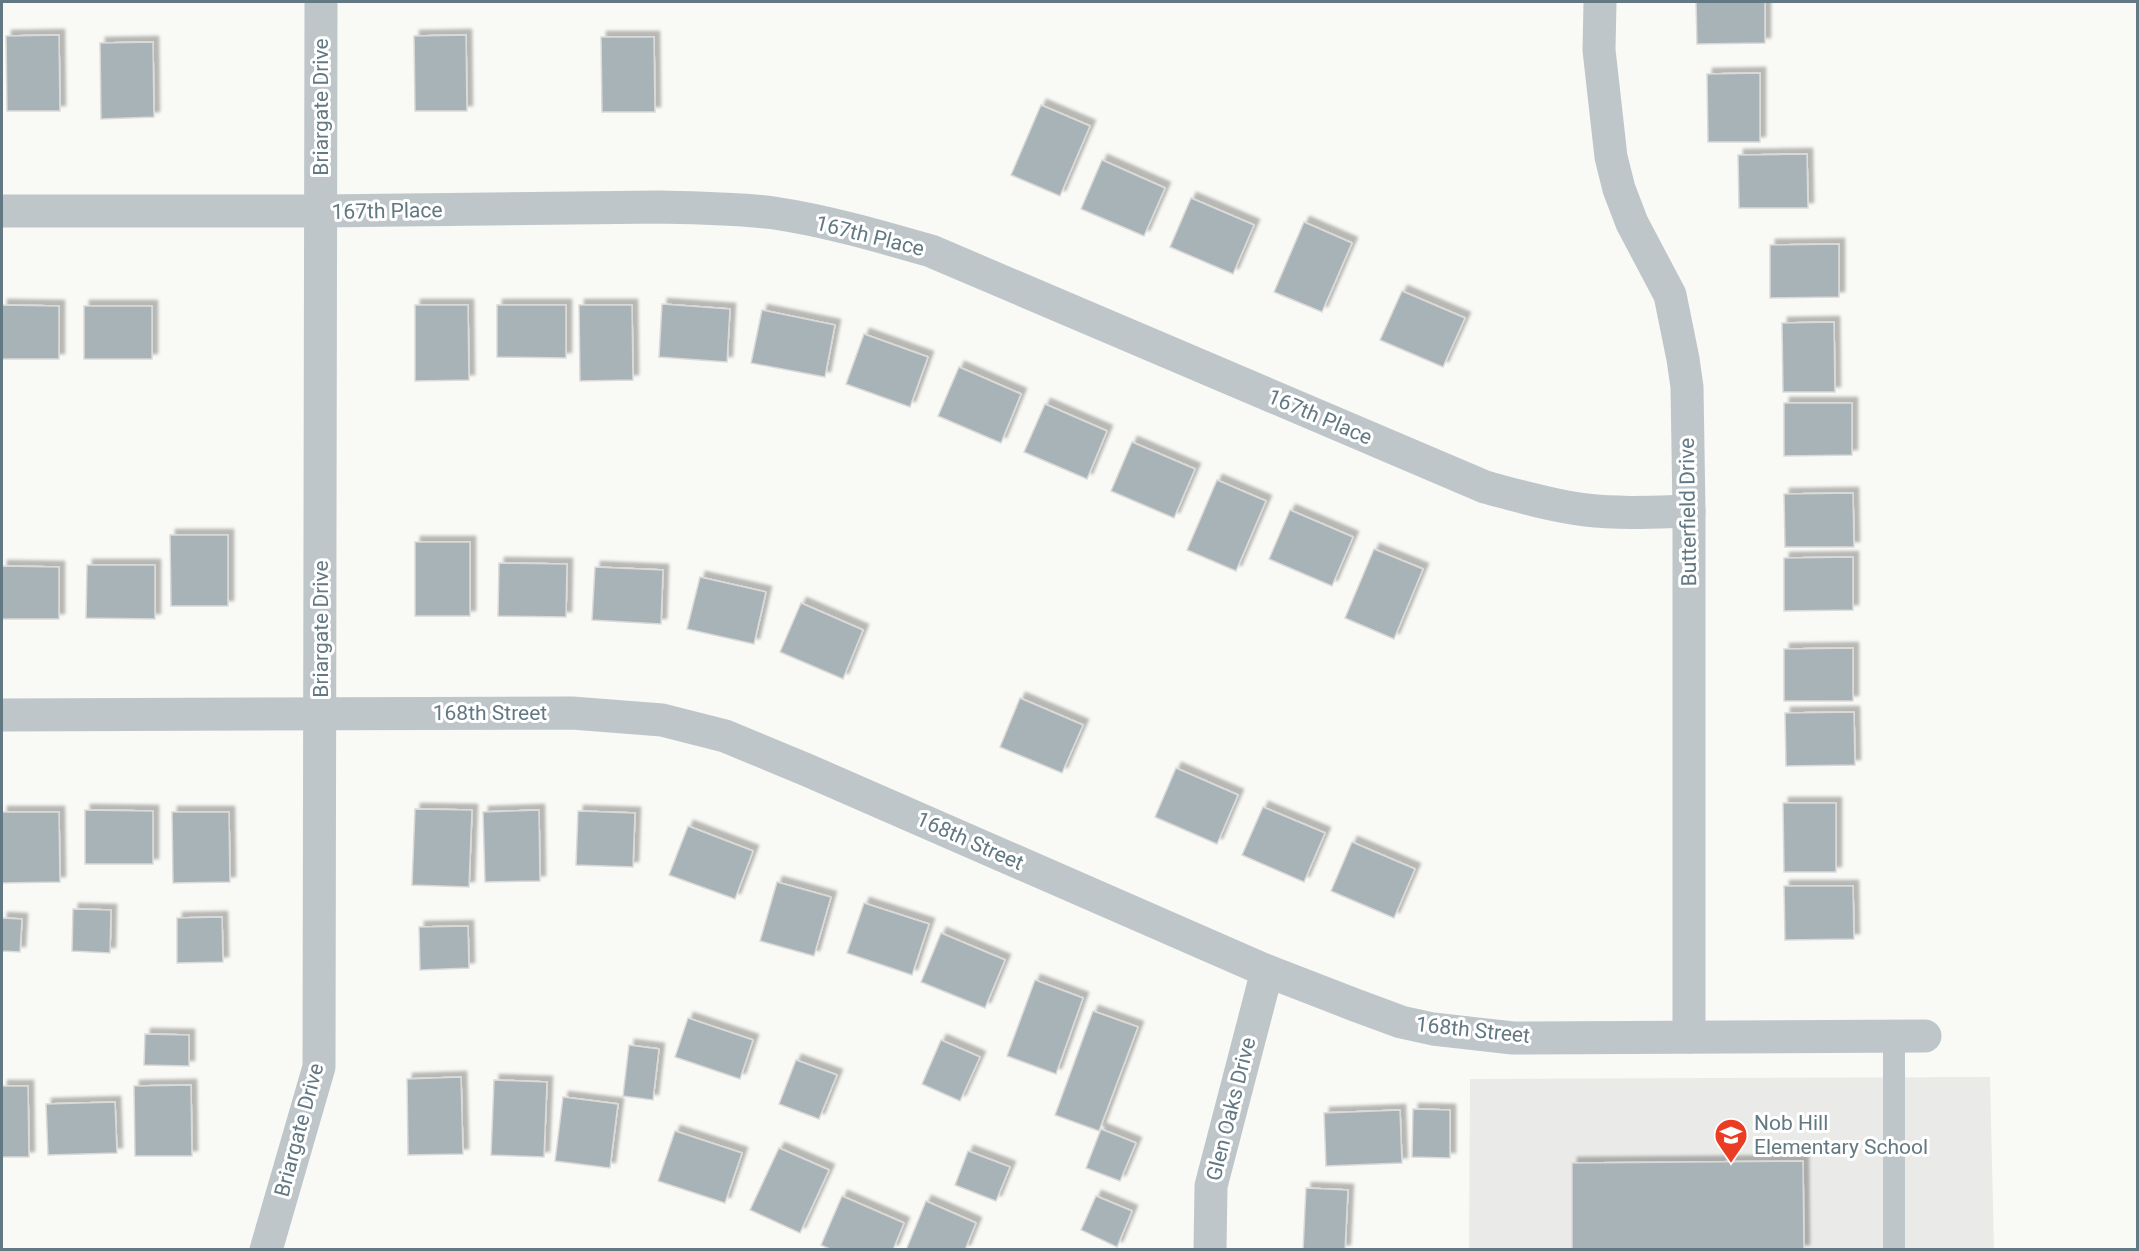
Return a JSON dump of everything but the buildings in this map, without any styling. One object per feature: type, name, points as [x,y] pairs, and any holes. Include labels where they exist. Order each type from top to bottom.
[{"type":"street","name":"Briargate Drive","points":[[266,1250],[320,1067],[321,2]]},
{"type":"street","name":"Butterfield Drive","points":[[1600,2],[1599,50],[1611,157],[1619,189],[1632,223],[1670,295],[1687,387],[1689,1037]]},
{"type":"street","name":"167th Place","points":[[2,211],[321,211],[660,207],[715,208],[774,213],[865,231],[931,251],[1485,487],[1550,504],[1587,510],[1689,511]]},
{"type":"street","name":"168th Street","points":[[2,715],[572,713],[662,720],[724,736],[1267,971],[1401,1022],[1442,1031],[1513,1038],[1910,1036]]},
{"type":"street","name":"Glen Oaks Drive","points":[[1210,1250],[1210,1186],[1267,971]]},
{"type":"lane","points":[[1894,1250],[1910,1036]]},
{"type":"shaded area","name":"Nob Hill Elementary School","points":[[1990,1077],[1994,1249],[1469,1250],[1470,1079]]},
{"type":"place","name":"Nob Hill Elementary School","points":[[1731,1164]]}]
